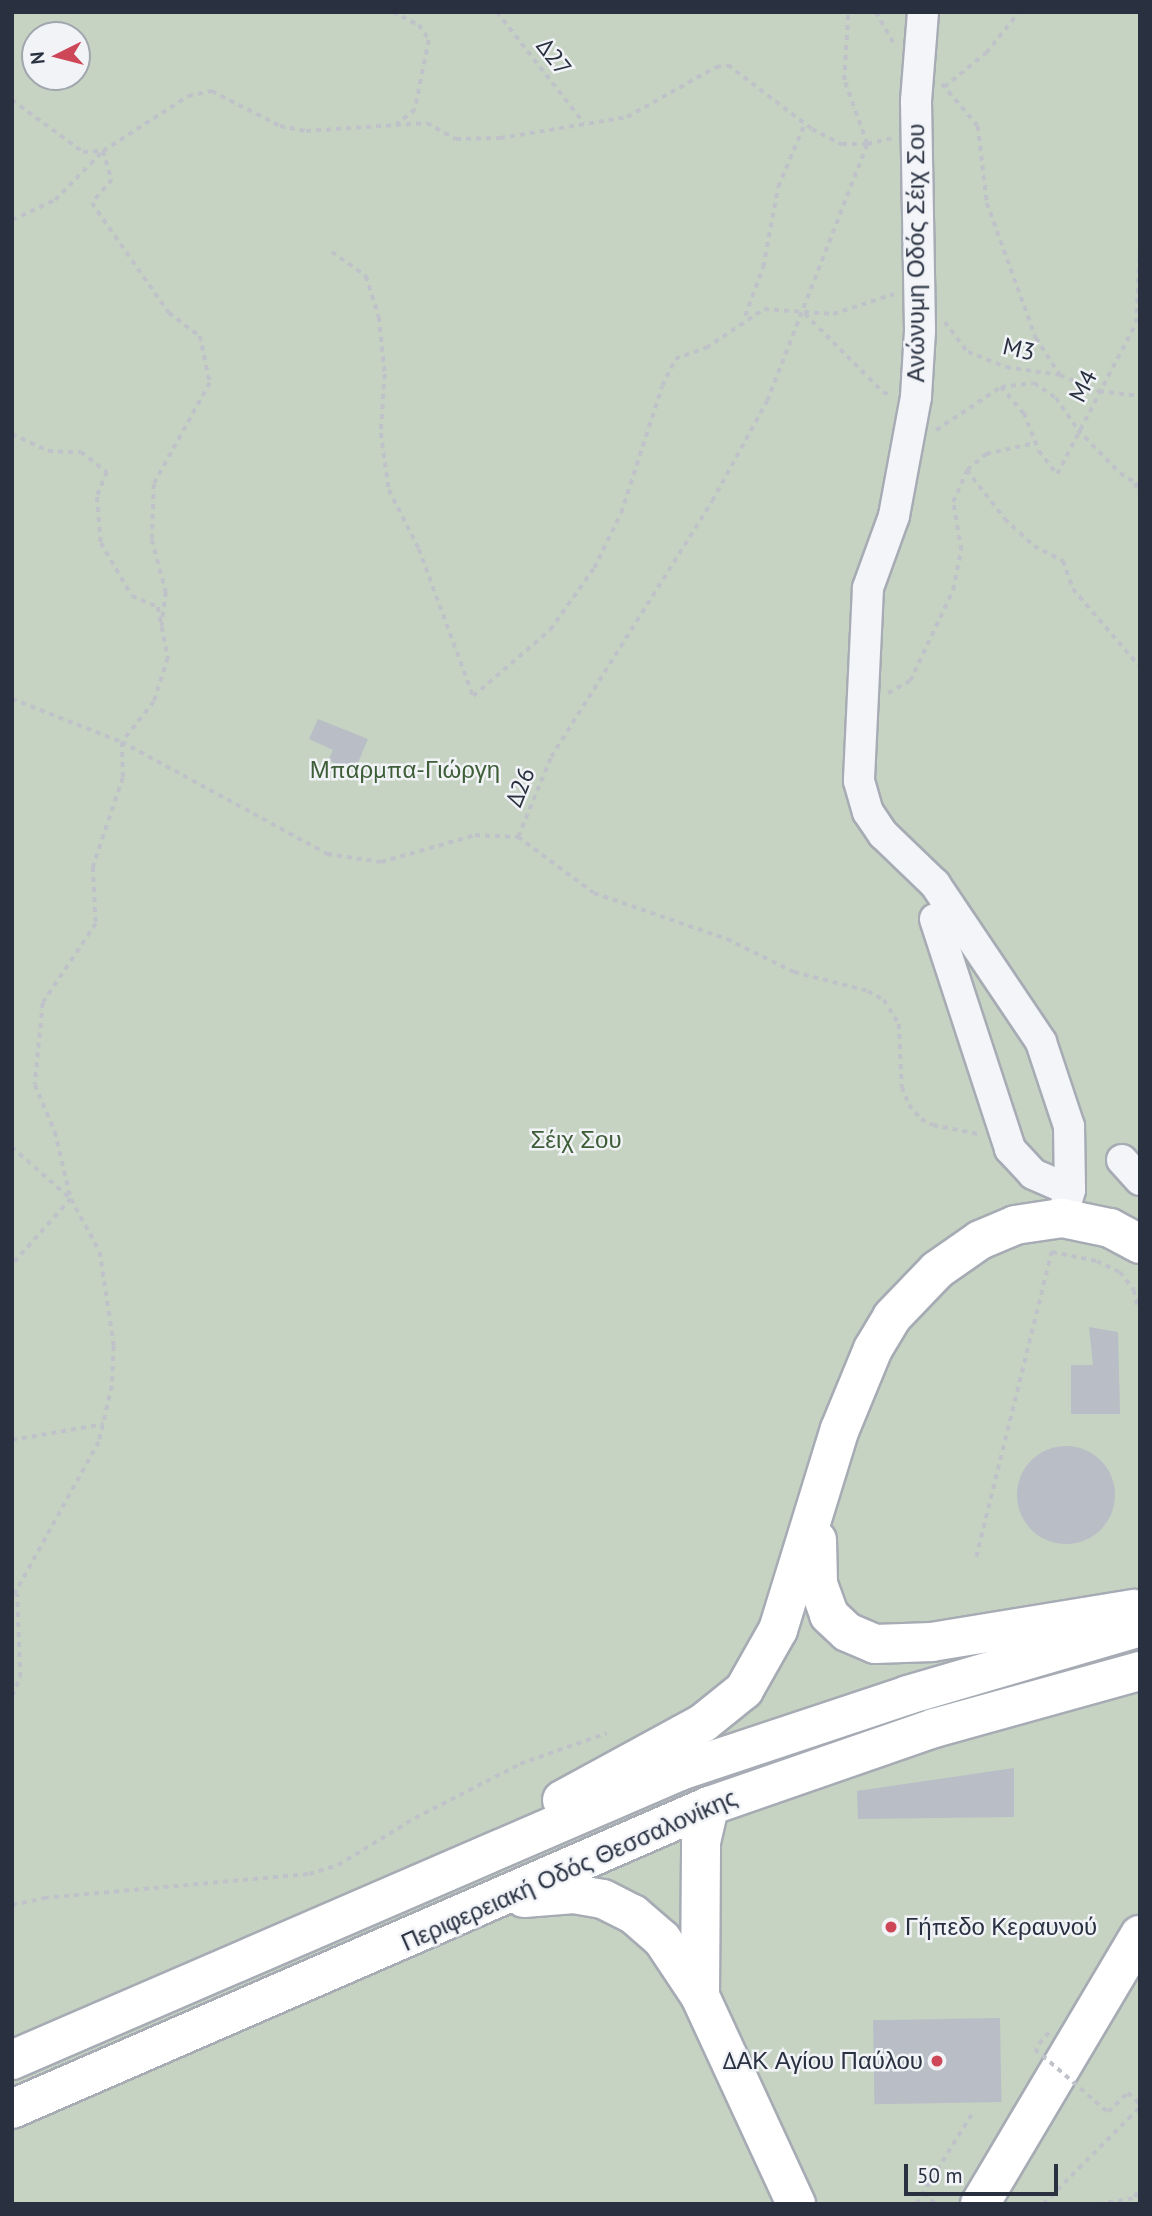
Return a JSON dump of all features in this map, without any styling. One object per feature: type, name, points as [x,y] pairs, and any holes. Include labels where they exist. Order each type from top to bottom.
[{"type":"main road","points":[[523,1837],[568,1795],[703,1723],[744,1690],[778,1630],[856,1386],[892,1317],[937,1270],[980,1240],[1015,1225],[1061,1220],[1110,1228],[1140,1244]]},
{"type":"main road","points":[[822,1491],[816,1550],[821,1597],[834,1622],[864,1640],[886,1645],[932,1642],[1140,1608]]},
{"type":"main road","name":"Περιφερειακή Οδός Θεσσαλονίκης","points":[[12,2060],[523,1837],[680,1772],[807,1727],[1140,1627]]},
{"type":"main road","name":"Περιφερειακή Οδός Θεσσαλονίκης","points":[[12,2109],[381,1951],[709,1806],[934,1728],[1140,1671]]},
{"type":"main road","points":[[700,1996],[701,1842],[709,1806]]},
{"type":"main road","points":[[381,1951],[511,1900],[588,1896],[622,1907],[653,1930],[700,1996],[796,2204]]},
{"type":"main road","points":[[980,2204],[1140,1935]]},
{"type":"street","name":"Ανώνυμη Οδός Σέιχ Σου","points":[[923,12],[916,132],[920,289],[914,408],[894,516],[868,588],[859,781],[868,812],[883,834],[935,884],[1041,1042],[1069,1126],[1061,1220]]},
{"type":"street","points":[[935,919],[1010,1149],[1033,1174],[1061,1220]]},
{"type":"path","points":[[393,12],[419,24],[429,40],[415,110],[395,125]]},
{"type":"path","name":"Δ27","points":[[497,12],[584,123]]},
{"type":"path","points":[[848,12],[844,80],[867,144]]},
{"type":"path","points":[[876,12],[890,41],[944,87],[978,126],[987,203],[1036,338],[1060,374]]},
{"type":"path","points":[[944,87],[986,53],[1019,12]]},
{"type":"path","points":[[12,220],[55,200],[103,151],[188,96],[212,91],[280,126],[306,131],[427,123],[456,139],[500,138],[627,117],[716,67],[728,65],[805,123],[842,144],[867,144],[916,132]]},
{"type":"path","points":[[12,100],[83,152],[103,151]]},
{"type":"path","points":[[744,318],[763,267],[778,187],[805,123]]},
{"type":"path","name":"Δ26","points":[[12,699],[122,742],[327,854],[347,860],[381,862],[475,835],[518,837],[551,757],[712,501],[767,401],[804,312],[867,144]]},
{"type":"path","points":[[103,151],[112,180],[92,203],[169,313],[200,336],[210,383],[154,484],[152,540],[166,592],[162,626]]},
{"type":"path","name":"M4","points":[[914,408],[935,430],[1001,387],[1034,383],[1056,398],[1078,430],[1136,323],[1140,242]]},
{"type":"path","points":[[332,252],[366,276],[379,317],[385,374],[381,433],[389,490],[419,549],[472,696],[550,630],[594,568],[621,513],[662,386],[675,359],[706,348],[744,318],[764,309],[833,314],[870,300],[920,289]]},
{"type":"path","name":"M3","points":[[920,289],[968,352],[1006,367],[1060,374],[1099,391],[1140,396]]},
{"type":"path","points":[[804,312],[883,392],[914,408]]},
{"type":"path","points":[[1001,387],[1024,414],[1036,443],[1057,474],[1078,430],[1140,486]]},
{"type":"path","points":[[12,434],[48,451],[82,452],[107,472],[97,497],[101,543],[132,596],[158,607],[168,658],[154,702],[122,742],[123,778],[93,867],[96,924],[43,1003],[35,1085],[55,1132],[71,1199],[100,1252],[111,1308],[113,1372],[99,1442],[12,1599]]},
{"type":"path","points":[[863,709],[910,681],[934,638],[953,590],[961,550],[953,502],[967,470],[986,454],[1036,443]]},
{"type":"path","points":[[967,470],[1005,519],[1034,546],[1063,562],[1073,589],[1140,667]]},
{"type":"path","points":[[1133,480],[1140,494]]},
{"type":"path","points":[[518,837],[594,893],[727,939],[794,972],[868,991],[884,1000],[899,1024],[902,1087],[909,1105],[933,1125],[983,1135]]},
{"type":"path","points":[[12,1147],[71,1199]]},
{"type":"path","points":[[12,1265],[71,1199]]},
{"type":"path","points":[[1061,1220],[1097,1261],[1120,1272],[1133,1290],[1138,1309]]},
{"type":"path","points":[[976,1557],[1061,1220]]},
{"type":"path","points":[[12,1440],[104,1424]]},
{"type":"path","points":[[12,1696],[20,1677],[16,1592]]},
{"type":"path","points":[[12,1905],[57,1897],[309,1874],[338,1865],[415,1818],[520,1765],[607,1733]]},
{"type":"path","points":[[1043,2204],[1140,2106],[1128,2093],[1108,2112],[1035,2049],[1049,2033]]},
{"type":"path","points":[[916,2204],[973,2112]]},
{"type":"path","points":[[1134,2197],[1140,2188]]},
{"type":"path","points":[[924,2193],[936,2204]]},
{"type":"path","points":[[1098,2204],[1140,2197]]},
{"type":"green space","name":"Σέιχ Σου","points":[[12,12],[1140,12],[1140,2204],[12,2204]]},
{"type":"building","points":[[318,719],[368,739],[354,772],[328,760],[333,750],[309,739]]},
{"type":"building","points":[[1089,1327],[1118,1332],[1120,1414],[1071,1414],[1071,1365],[1093,1365]]},
{"type":"building","points":[[1066,1446],[1085,1450],[1100,1461],[1111,1476],[1115,1495],[1111,1514],[1100,1529],[1085,1540],[1066,1544],[1047,1540],[1032,1529],[1021,1514],[1017,1495],[1021,1476],[1032,1461],[1047,1450]]},
{"type":"building","points":[[1014,1768],[1014,1817],[858,1819],[857,1791]]},
{"type":"building","name":"ΔΑΚ Αγίου Παύλου","points":[[1000,2018],[1001,2102],[874,2104],[873,2020]]},
{"type":"place","name":"Γήπεδο Κεραυνού","points":[[891,1927]]},
{"type":"place","name":"ΔΑΚ Αγίου Παύλου","points":[[937,2061]]},
{"type":"park label","name":"Μπαρμπα-Γιώργη","points":[[405,770]]}]
